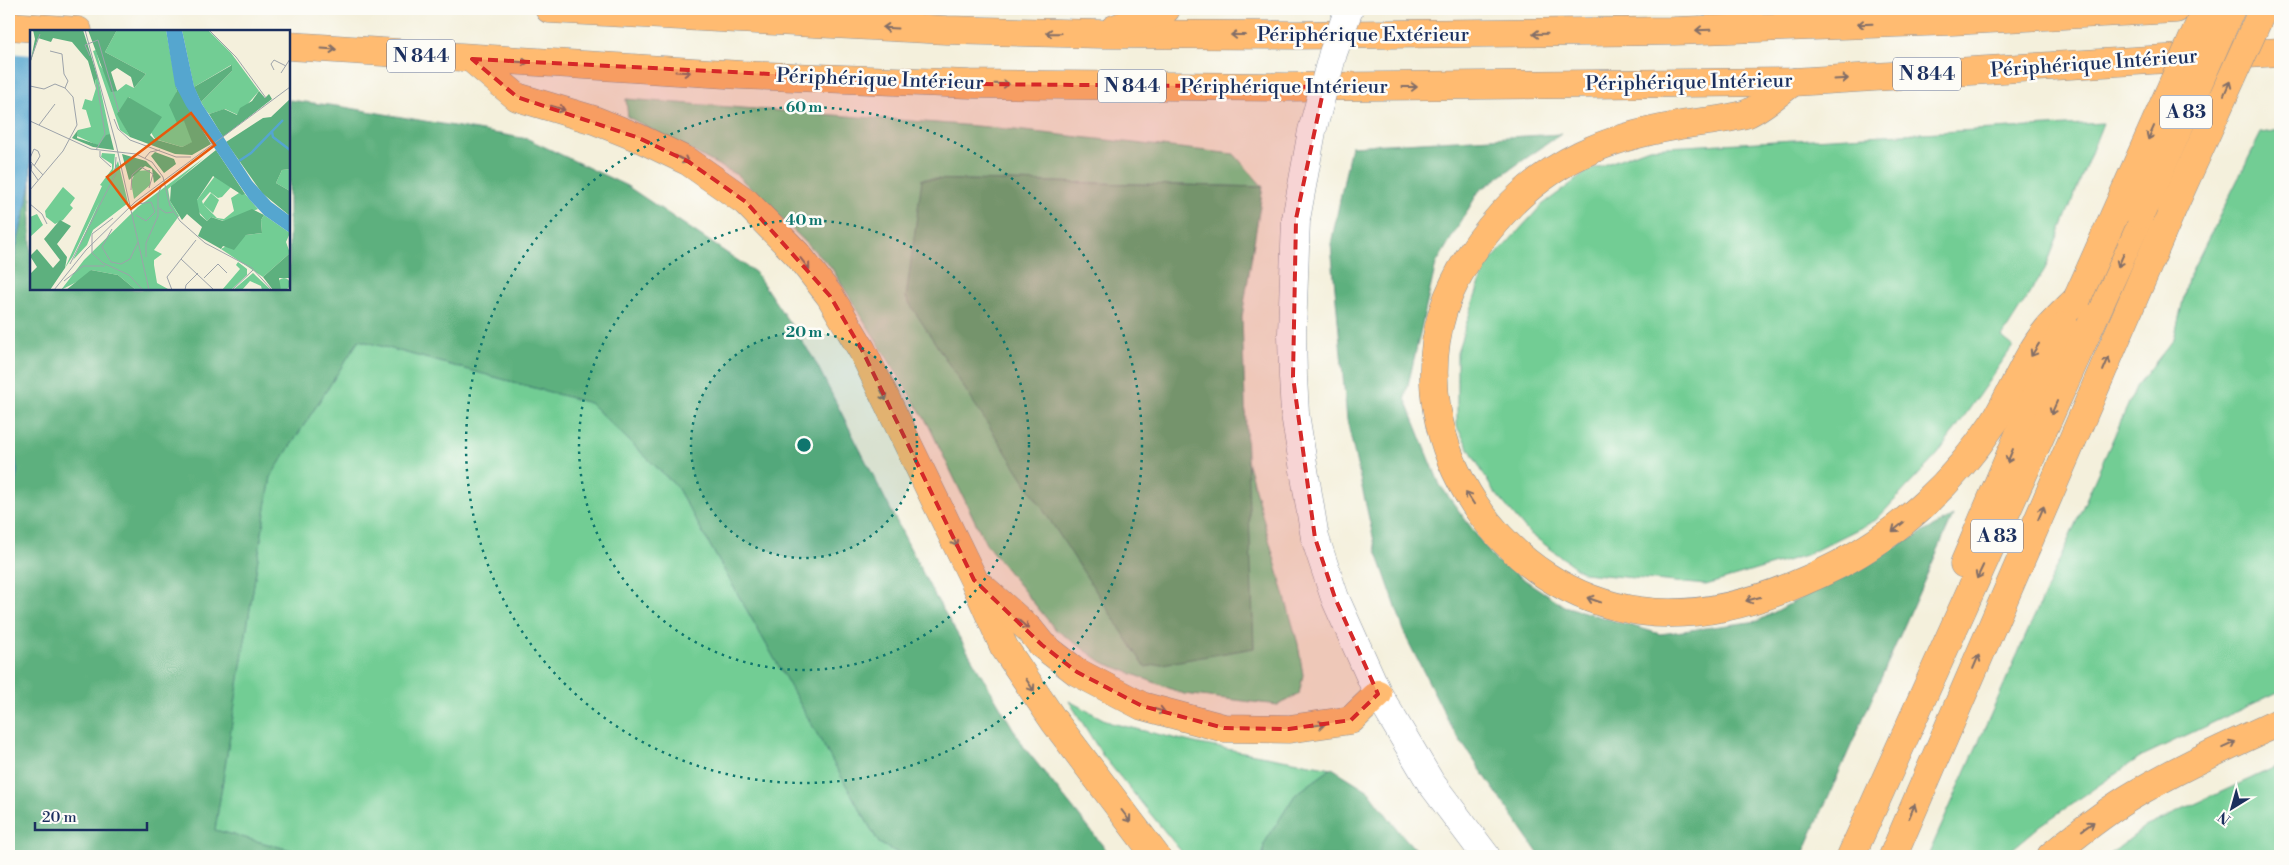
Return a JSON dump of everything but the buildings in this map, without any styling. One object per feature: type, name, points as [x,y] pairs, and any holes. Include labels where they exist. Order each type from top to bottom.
[{"type":"highway","name":"Périphérique Extérieur","points":[[550,9],[936,30],[1102,34],[1305,35],[1674,31],[1952,21],[2176,9]]},
{"type":"highway","points":[[1102,34],[1166,9]]},
{"type":"highway","points":[[1845,856],[1888,740],[2077,299],[2206,9]]},
{"type":"highway","name":"A 83","points":[[1851,856],[2231,9]]},
{"type":"highway","name":"A 83","points":[[1893,856],[2171,212],[2263,9]]},
{"type":"highway","points":[[9,26],[64,30]]},
{"type":"highway","name":"Périphérique Intérieur","points":[[290,46],[741,76],[1078,86],[1415,87],[1793,82],[2280,52]]},
{"type":"highway","points":[[472,59],[517,97],[594,120],[639,138],[689,162],[746,202],[791,248],[830,296],[862,350],[974,580],[1004,647],[1054,722],[1156,856]]},
{"type":"highway","points":[[1793,82],[1748,114],[1652,130],[1613,140],[1576,154],[1548,173],[1514,202],[1485,235],[1459,274],[1442,313],[1436,359],[1436,391],[1441,432],[1450,461],[1475,505],[1490,526],[1513,550],[1539,570],[1565,587],[1606,604],[1642,612],[1677,613],[1714,609],[1757,599],[1793,586],[1840,564],[1889,534],[1918,510],[1952,475],[1994,422],[2046,331],[2077,299]]},
{"type":"highway","points":[[974,580],[1030,630],[1042,645],[1077,672],[1142,706],[1224,728],[1289,729],[1352,720],[1378,694]]},
{"type":"highway","points":[[2050,856],[2086,827],[2127,799],[2193,762],[2280,722]]},
{"type":"street","points":[[1348,9],[1333,53],[1312,131],[1296,219],[1292,325],[1293,386],[1295,414],[1315,538],[1335,598],[1378,694],[1432,783],[1486,856]]},
{"type":"highlighted area","points":[[472,59],[970,84],[1324,87],[1296,219],[1293,377],[1315,538],[1335,598],[1378,694],[1351,720],[1289,729],[1224,728],[1142,706],[1077,672],[1042,645],[974,580],[862,350],[830,296],[746,202],[689,162],[639,138],[517,97]]},
{"type":"green space","points":[[626,99],[988,127],[1234,154],[1263,187],[922,179],[1253,648],[1246,457],[1298,644],[1303,675],[1299,694],[1278,705],[1184,694],[1102,662],[1055,629],[986,544],[928,424],[831,267],[737,175],[628,117]]},
{"type":"green space","points":[[290,100],[344,107],[528,139],[627,186],[755,272],[814,359],[932,591],[1024,747],[1111,856],[904,856],[879,843],[677,487],[590,403],[359,340],[271,476],[215,830],[313,856],[9,856],[9,549],[17,471],[9,409],[9,305],[16,248],[30,188],[30,290],[290,290]]},
{"type":"green space","points":[[2103,123],[2045,269],[2002,337],[2013,346],[1938,454],[1876,520],[1806,555],[1706,585],[1583,573],[1528,532],[1492,489],[1457,427],[1457,352],[1485,267],[1542,205],[1588,171],[1649,148]]},
{"type":"green space","points":[[2280,130],[2280,691],[2140,757],[2041,825],[2004,856],[1928,856],[2136,387],[2174,339],[2188,279],[2261,133]]},
{"type":"green space","points":[[1561,134],[1479,191],[1436,264],[1405,398],[1440,485],[1495,560],[1564,606],[1660,634],[1758,621],[1953,516],[1802,856],[1540,856],[1453,730],[1407,639],[1376,550],[1347,420],[1331,244],[1351,146]]},
{"type":"green space","points":[[922,179],[1263,187],[1242,317],[1254,648],[1145,667],[906,298]]},
{"type":"green space","points":[[359,340],[590,403],[677,487],[879,843],[904,856],[313,856],[215,830],[271,476]]},
{"type":"green space","points":[[1069,701],[1111,723],[1199,744],[1332,768],[1295,795],[1264,844],[1263,856],[1185,856],[1103,756]]},
{"type":"green space","points":[[2280,765],[2280,856],[2108,856],[2145,827]]},
{"type":"green space","points":[[1332,768],[1369,791],[1397,829],[1421,856],[1263,856],[1264,844],[1295,795]]},
{"type":"water","points":[[9,9],[30,30],[30,188],[16,248],[9,305]]},
{"type":"water","points":[[9,393],[17,471],[9,549]]},
{"type":"pier","points":[[9,9],[63,9],[61,30],[30,30],[30,55],[9,53]]}]
